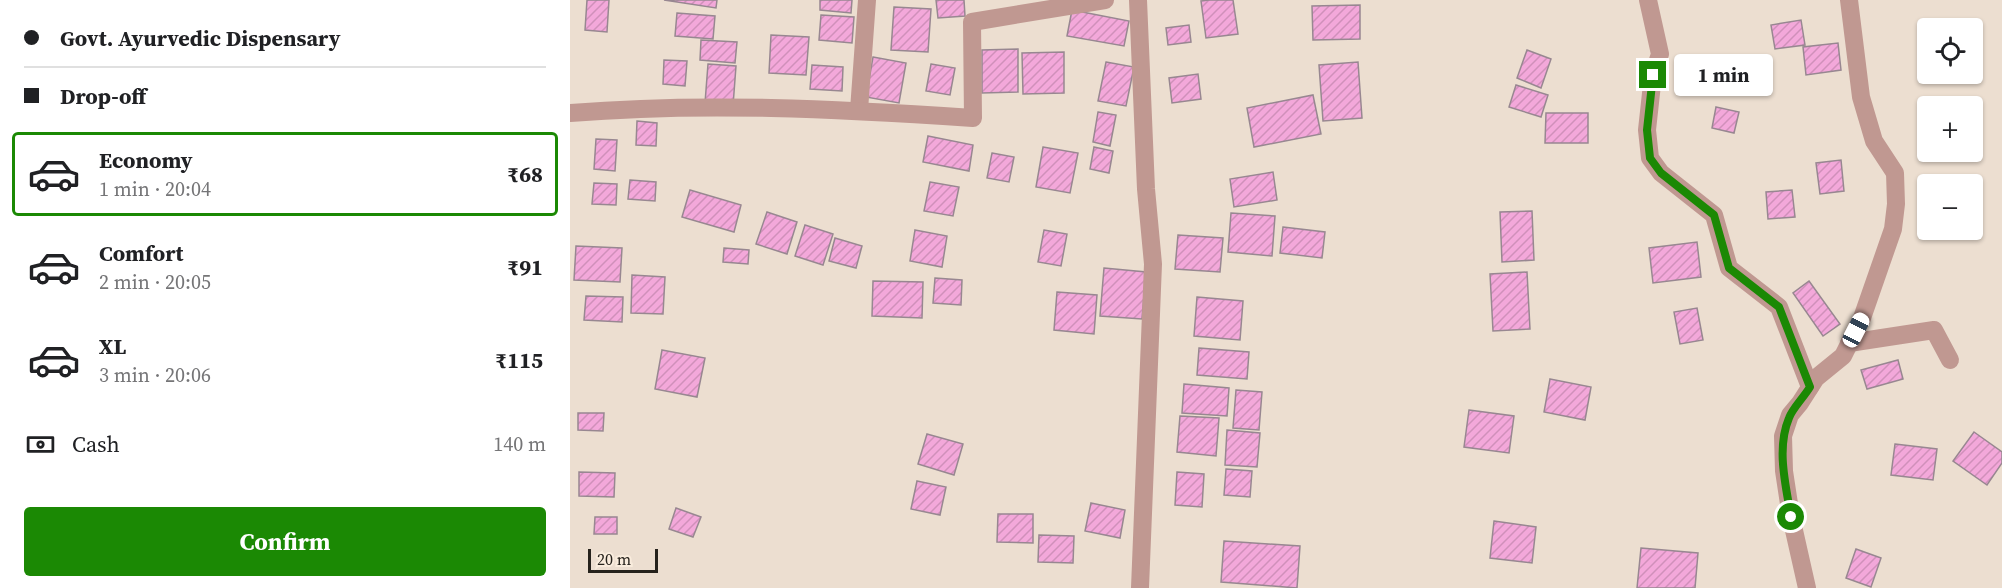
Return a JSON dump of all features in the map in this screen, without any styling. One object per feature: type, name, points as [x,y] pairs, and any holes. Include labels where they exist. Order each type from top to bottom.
[{"type":"street","points":[[859,110],[867,0]]},
{"type":"street","points":[[570,113],[636,108],[859,110],[973,118],[972,22],[1105,0]]},
{"type":"street","points":[[1138,0],[1146,189],[1153,264],[1140,588]]},
{"type":"street","points":[[1648,0],[1660,54],[1653,75],[1647,130],[1650,158],[1661,173],[1714,215],[1729,268],[1779,307],[1810,387]]},
{"type":"street","points":[[1807,588],[1791,517],[1784,471],[1783,436],[1790,415],[1816,378],[1843,356],[1862,318],[1893,230],[1896,204],[1895,173],[1874,141],[1862,97],[1849,0]]},
{"type":"street","points":[[1849,343],[1934,330],[1950,360]]},
{"type":"building","points":[[587,0],[609,0],[607,32],[585,30]]},
{"type":"building","points":[[664,0],[717,0],[716,8]]},
{"type":"building","points":[[820,0],[852,0],[851,13],[820,10]]},
{"type":"building","points":[[936,0],[964,0],[965,16],[938,18]]},
{"type":"building","points":[[1233,0],[1238,34],[1206,38],[1201,1]]},
{"type":"building","points":[[1360,5],[1360,39],[1313,40],[1312,6]]},
{"type":"building","points":[[894,7],[931,9],[928,52],[891,50]]},
{"type":"building","points":[[1072,10],[1129,21],[1124,46],[1067,36]]},
{"type":"building","points":[[677,13],[715,16],[713,39],[675,36]]},
{"type":"building","points":[[821,15],[854,17],[852,43],[819,40]]},
{"type":"building","points":[[1801,20],[1805,45],[1775,49],[1771,25]]},
{"type":"building","points":[[1189,25],[1191,42],[1168,45],[1166,28]]},
{"type":"building","points":[[771,35],[809,37],[806,75],[769,73]]},
{"type":"building","points":[[701,40],[737,42],[735,63],[700,60]]},
{"type":"building","points":[[1838,43],[1841,70],[1806,75],[1803,47]]},
{"type":"building","points":[[1018,49],[1018,92],[982,93],[982,50]]},
{"type":"building","points":[[1527,50],[1551,59],[1541,88],[1517,78]]},
{"type":"building","points":[[1064,52],[1064,93],[1023,94],[1022,53]]},
{"type":"building","points":[[873,57],[906,63],[899,103],[866,97]]},
{"type":"building","points":[[664,60],[687,61],[685,86],[663,84]]},
{"type":"building","points":[[1106,62],[1134,67],[1126,106],[1098,101]]},
{"type":"building","points":[[1358,62],[1362,118],[1323,121],[1319,65]]},
{"type":"building","points":[[708,64],[736,66],[733,106],[705,103]]},
{"type":"building","points":[[931,64],[955,68],[950,95],[926,91]]},
{"type":"building","points":[[812,65],[843,67],[842,91],[810,89]]},
{"type":"building","points":[[1198,74],[1201,99],[1172,103],[1169,78]]},
{"type":"building","points":[[1516,85],[1548,95],[1541,117],[1509,107]]},
{"type":"building","points":[[1313,95],[1321,134],[1254,147],[1247,108]]},
{"type":"building","points":[[1716,107],[1739,112],[1734,133],[1712,128]]},
{"type":"building","points":[[1098,112],[1116,115],[1110,146],[1093,142]]},
{"type":"building","points":[[1546,113],[1588,113],[1588,143],[1545,143]]},
{"type":"building","points":[[637,121],[657,123],[656,146],[636,145]]},
{"type":"building","points":[[928,136],[973,145],[969,171],[923,162]]},
{"type":"building","points":[[596,139],[617,140],[615,171],[594,169]]},
{"type":"building","points":[[1043,147],[1078,153],[1070,193],[1036,187]]},
{"type":"building","points":[[1094,147],[1113,151],[1109,173],[1090,169]]},
{"type":"building","points":[[992,153],[1014,157],[1009,182],[987,178]]},
{"type":"building","points":[[1841,160],[1844,191],[1820,194],[1816,163]]},
{"type":"building","points":[[1273,172],[1277,200],[1234,207],[1230,179]]},
{"type":"building","points":[[630,180],[656,182],[655,201],[628,199]]},
{"type":"building","points":[[930,182],[959,187],[953,216],[924,211]]},
{"type":"building","points":[[594,183],[617,184],[616,205],[592,204]]},
{"type":"building","points":[[690,190],[741,205],[734,232],[682,217]]},
{"type":"building","points":[[1792,190],[1795,217],[1768,219],[1766,192]]},
{"type":"building","points":[[1532,211],[1534,260],[1502,262],[1500,212]]},
{"type":"building","points":[[767,212],[797,222],[787,254],[756,244]]},
{"type":"building","points":[[1231,213],[1275,216],[1272,256],[1228,252]]},
{"type":"building","points":[[805,225],[833,234],[823,265],[795,256]]},
{"type":"building","points":[[1283,227],[1325,232],[1322,258],[1280,253]]},
{"type":"building","points":[[915,230],[947,236],[942,267],[910,261]]},
{"type":"building","points":[[1044,230],[1067,234],[1061,266],[1038,262]]},
{"type":"building","points":[[1178,235],[1223,238],[1220,272],[1175,269]]},
{"type":"building","points":[[835,238],[862,246],[856,268],[829,261]]},
{"type":"building","points":[[1697,242],[1701,277],[1653,283],[1649,248]]},
{"type":"building","points":[[576,246],[622,248],[620,282],[574,280]]},
{"type":"building","points":[[724,248],[749,250],[748,264],[723,262]]},
{"type":"building","points":[[1104,268],[1146,272],[1142,319],[1100,316]]},
{"type":"building","points":[[1527,272],[1530,329],[1493,331],[1490,274]]},
{"type":"building","points":[[632,275],[665,277],[663,314],[631,313]]},
{"type":"building","points":[[935,278],[962,280],[961,305],[933,303]]},
{"type":"building","points":[[873,281],[923,282],[922,318],[872,316]]},
{"type":"building","points":[[1809,281],[1840,324],[1823,336],[1793,293]]},
{"type":"building","points":[[1057,292],[1097,295],[1094,334],[1054,330]]},
{"type":"building","points":[[586,296],[623,297],[622,322],[584,320]]},
{"type":"building","points":[[1197,297],[1243,301],[1240,340],[1194,336]]},
{"type":"building","points":[[1697,308],[1703,340],[1680,344],[1674,312]]},
{"type":"building","points":[[1199,348],[1249,352],[1247,379],[1197,375]]},
{"type":"building","points":[[662,350],[705,358],[697,397],[655,389]]},
{"type":"building","points":[[1898,360],[1903,379],[1867,389],[1861,370]]},
{"type":"building","points":[[1550,379],[1591,387],[1585,420],[1544,412]]},
{"type":"building","points":[[1184,384],[1229,388],[1227,416],[1182,413]]},
{"type":"building","points":[[1236,390],[1262,392],[1259,430],[1233,428]]},
{"type":"building","points":[[1469,410],[1514,416],[1509,453],[1464,447]]},
{"type":"building","points":[[578,413],[604,413],[603,431],[578,430]]},
{"type":"building","points":[[1180,416],[1219,418],[1216,456],[1177,452]]},
{"type":"building","points":[[1227,430],[1260,433],[1257,467],[1225,465]]},
{"type":"building","points":[[1974,432],[2002,452],[2002,463],[1987,485],[1953,461]]},
{"type":"building","points":[[927,434],[963,444],[954,475],[918,464]]},
{"type":"building","points":[[1895,444],[1937,449],[1933,480],[1891,475]]},
{"type":"building","points":[[1226,469],[1252,471],[1250,497],[1224,495]]},
{"type":"building","points":[[579,472],[615,473],[614,497],[579,496]]},
{"type":"building","points":[[1177,472],[1204,474],[1202,507],[1175,505]]},
{"type":"building","points":[[917,481],[946,487],[940,515],[911,509]]},
{"type":"building","points":[[1091,503],[1125,510],[1120,538],[1085,531]]},
{"type":"building","points":[[676,508],[701,517],[693,537],[669,529]]},
{"type":"building","points":[[998,514],[1033,514],[1033,543],[997,542]]},
{"type":"building","points":[[595,517],[617,517],[617,534],[594,534]]},
{"type":"building","points":[[1494,521],[1536,527],[1532,563],[1490,558]]},
{"type":"building","points":[[1039,535],[1074,536],[1073,563],[1038,562]]},
{"type":"building","points":[[1224,541],[1300,546],[1297,588],[1221,582]]},
{"type":"building","points":[[1641,548],[1698,553],[1695,588],[1637,588]]},
{"type":"building","points":[[1856,549],[1881,558],[1871,587],[1846,578]]},
{"type":"route","points":[[1653,75],[1647,130],[1650,158],[1661,173],[1714,215],[1729,268],[1779,307],[1810,387],[1790,415],[1783,436],[1784,471],[1791,517]]}]
